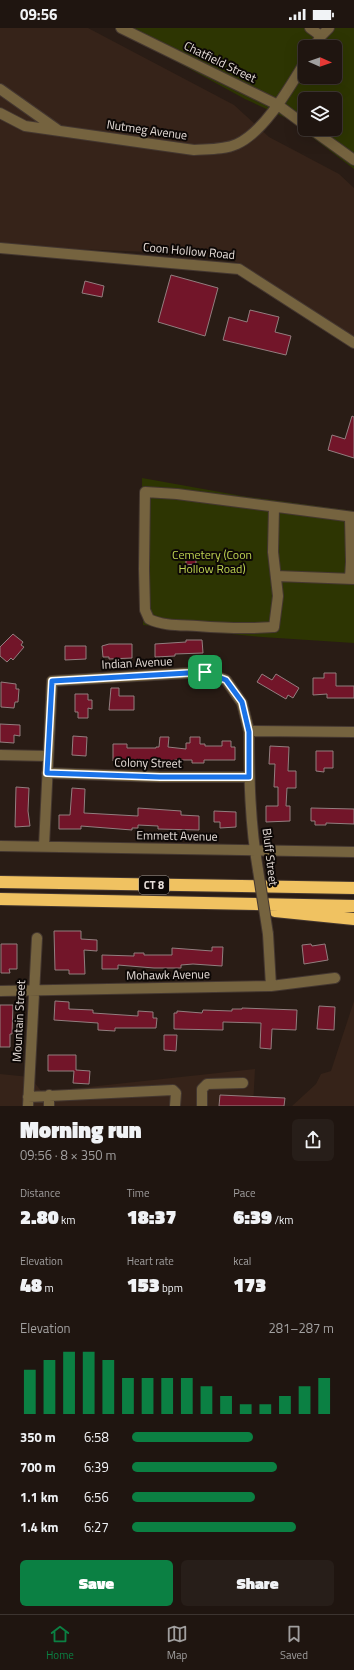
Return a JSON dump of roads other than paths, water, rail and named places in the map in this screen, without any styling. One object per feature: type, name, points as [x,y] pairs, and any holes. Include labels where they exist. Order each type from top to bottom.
[{"type":"highway","name":"CT 8","points":[[0,882],[354,888]]},
{"type":"highway","points":[[308,888],[354,883]]},
{"type":"highway","name":"CT 8","points":[[0,899],[354,906]]},
{"type":"highway","points":[[218,904],[285,913],[354,918]]},
{"type":"street","name":"Chatfield Street","points":[[121,28],[278,105],[298,120]]},
{"type":"street","points":[[310,28],[321,36]]},
{"type":"street","points":[[318,40],[329,28]]},
{"type":"street","name":"Nutmeg Avenue","points":[[0,113],[25,126],[194,150],[214,149],[236,145],[251,135],[278,105],[298,73]]},
{"type":"street","points":[[0,89],[59,131]]},
{"type":"street","points":[[321,136],[354,160]]},
{"type":"street","name":"Coon Hollow Road","points":[[0,248],[239,269],[354,343]]},
{"type":"street","points":[[274,507],[273,552],[278,596],[274,627],[246,629],[176,625],[156,622],[149,619],[145,610],[145,492],[177,494],[352,517],[352,578],[276,576]]},
{"type":"street","name":"Indian Avenue","points":[[48,756],[52,681],[205,672],[226,680],[242,702],[249,732]]},
{"type":"street","points":[[249,732],[354,732]]},
{"type":"street","name":"Bluff Street","points":[[249,732],[249,777],[255,852],[268,934],[271,986]]},
{"type":"street","points":[[0,755],[48,756],[44,846]]},
{"type":"street","name":"Colony Street","points":[[47,773],[160,777],[249,777]]},
{"type":"street","name":"Emmett Avenue","points":[[0,846],[255,852],[354,852]]},
{"type":"street","name":"Mountain Street","points":[[28,1101],[37,938]]},
{"type":"street","name":"Mohawk Avenue","points":[[0,991],[271,986],[335,978]]},
{"type":"street","points":[[202,1106],[202,1089],[207,1084],[243,1083]]},
{"type":"street","points":[[28,1101],[49,1095],[173,1090],[176,1093],[175,1106]]},
{"type":"street","points":[[49,1095],[49,1106]]},
{"type":"park label","name":"Cemetery (Coon Hollow Road)","points":[[212,562]]}]
